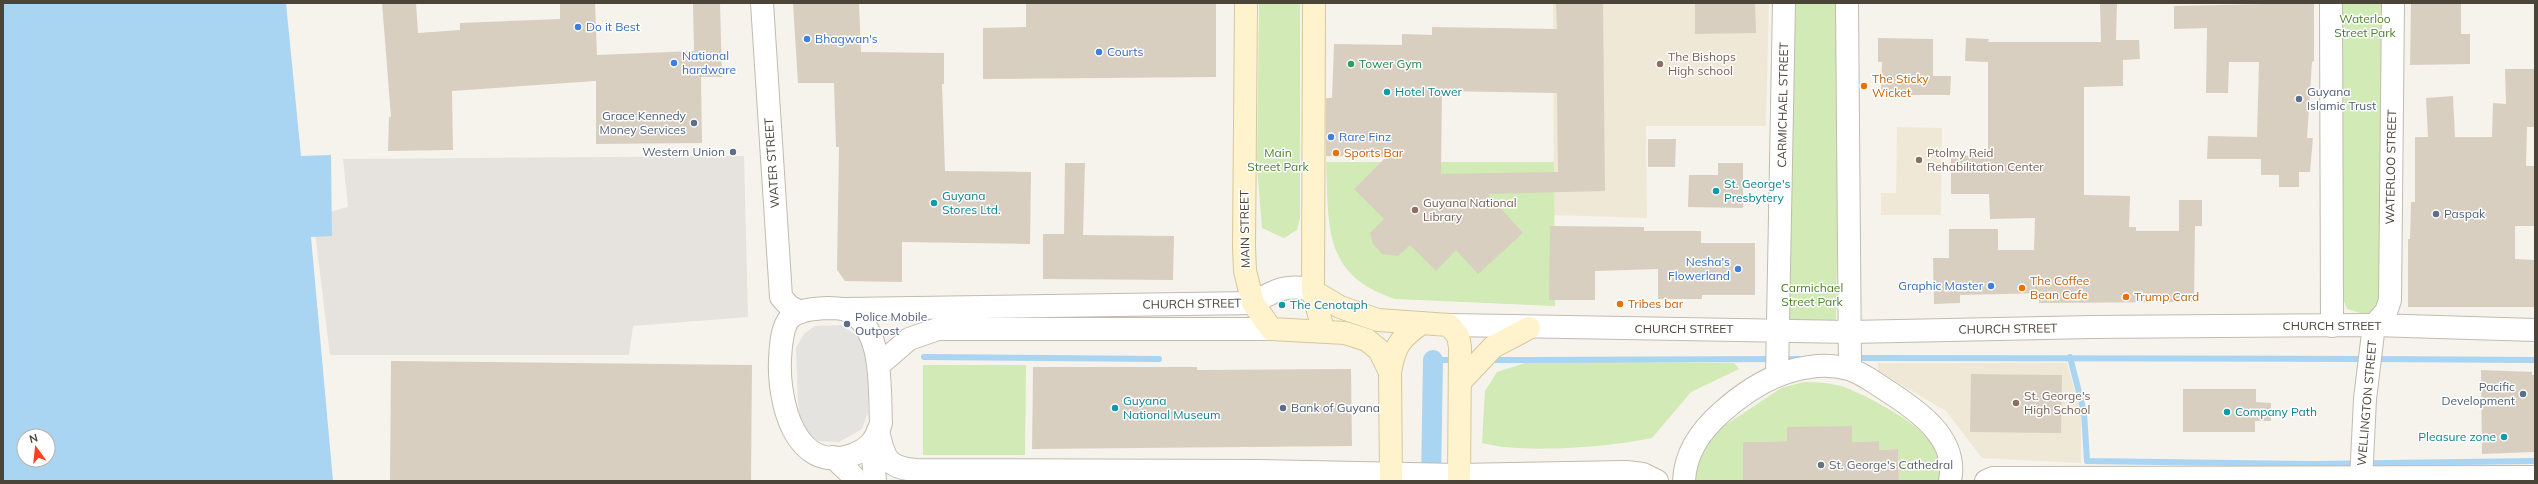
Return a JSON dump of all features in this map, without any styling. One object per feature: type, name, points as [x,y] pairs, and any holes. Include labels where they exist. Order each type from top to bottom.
[{"type":"main road","name":"MAIN STREET","points":[[1246,3],[1245,271],[1253,303],[1272,329]]},
{"type":"main road","points":[[1314,3],[1313,291],[1323,330]]},
{"type":"main road","name":"CHURCH STREET","points":[[1313,291],[1340,307],[1378,320],[1449,325]]},
{"type":"main road","points":[[1394,476],[1390,372],[1394,350],[1400,340],[1422,323]]},
{"type":"main road","points":[[1449,325],[1458,336],[1461,381],[1455,477]]},
{"type":"main road","points":[[1461,381],[1492,347],[1530,328]]},
{"type":"main road","name":"CHURCH STREET","points":[[1272,329],[1323,330],[1356,336],[1374,344],[1379,350],[1390,372]]},
{"type":"street","name":"WATER STREET","points":[[762,3],[781,297],[790,307],[801,312]]},
{"type":"street","name":"CARMICHAEL STREET","points":[[1777,364],[1780,330],[1784,3]]},
{"type":"street","points":[[1847,3],[1850,354],[1891,393],[1914,409],[1931,424],[1946,446],[1950,481]]},
{"type":"street","points":[[2331,3],[2332,326]]},
{"type":"street","name":"WATERLOO STREET","points":[[2374,325],[2386,312],[2390,300],[2393,3]]},
{"type":"street","name":"CHURCH STREET","points":[[845,309],[1253,303],[1270,293],[1288,287],[1304,287],[1313,291]]},
{"type":"street","points":[[875,438],[850,456],[833,457],[819,454],[800,440],[791,427],[784,410],[780,391],[781,344],[788,322],[801,312],[827,308],[845,309],[860,320],[875,345],[879,365],[880,423],[875,438],[875,481]]},
{"type":"street","name":"CHURCH STREET","points":[[1449,325],[1530,328],[1780,330],[1850,354],[2099,327],[2374,325],[2535,330]]},
{"type":"street","name":"WELLINGTON STREET","points":[[2361,479],[2365,399],[2374,325]]},
{"type":"street","name":"CHURCH STREET","points":[[879,365],[908,338],[938,329],[1272,329]]},
{"type":"street","points":[[1684,481],[1686,464],[1704,430],[1777,364],[1812,367],[1850,354]]},
{"type":"street","points":[[875,438],[883,453],[891,463],[902,469],[916,470],[1455,477],[1634,473],[1656,481]]},
{"type":"street","points":[[833,457],[853,476],[854,481]]},
{"type":"street","points":[[1986,481],[1993,478],[2361,479],[2535,477]]},
{"type":"shaded area","name":"The Bishops High school","points":[[1553,3],[1769,3],[1766,126],[1646,126],[1647,218],[1554,215]]},
{"type":"shaded area","name":"Ptolmy Reid Rehabilitation Center","points":[[1897,127],[1942,128],[1941,215],[1881,215],[1881,193],[1896,193]]},
{"type":"shaded area","points":[[744,156],[748,317],[633,326],[629,355],[330,355],[313,216],[348,207],[343,159]]},
{"type":"shaded area","points":[[841,325],[862,339],[868,357],[868,412],[862,429],[839,442],[818,441],[802,428],[798,404],[796,348],[804,334],[815,326]]},
{"type":"shaded area","points":[[1878,363],[2067,363],[2081,412],[2081,463],[1982,458],[1946,411],[1878,371]]},
{"type":"green space","name":"Main Street Park","points":[[1259,3],[1300,3],[1300,218],[1297,230],[1284,238],[1262,228],[1257,167]]},
{"type":"green space","name":"Carmichael Street Park","points":[[1792,3],[1841,3],[1836,321],[1787,321]]},
{"type":"green space","name":"Waterloo Street Park","points":[[2343,3],[2388,3],[2380,303],[2367,315],[2347,309],[2342,296]]},
{"type":"green space","points":[[1326,162],[1554,162],[1555,306],[1395,299],[1371,289],[1354,276],[1342,262],[1334,246],[1328,207]]},
{"type":"green space","points":[[1525,363],[1734,363],[1739,369],[1691,392],[1652,438],[1613,444],[1543,449],[1499,446],[1482,443],[1485,391],[1497,372]]},
{"type":"green space","points":[[923,365],[1026,365],[1025,455],[923,455]]},
{"type":"green space","points":[[1804,382],[1824,383],[1844,387],[1865,396],[1904,419],[1925,435],[1931,443],[1938,461],[1941,481],[1899,481],[1898,449],[1879,450],[1879,441],[1852,442],[1787,427],[1787,441],[1743,442],[1743,481],[1695,481],[1697,459],[1705,444],[1724,426],[1781,388]]},
{"type":"water","points":[[3,3],[286,3],[301,156],[331,155],[332,236],[311,237],[333,481],[3,481]]},
{"type":"building","points":[[382,3],[416,3],[418,33],[460,30],[460,23],[560,19],[560,3],[595,3],[597,55],[694,51],[693,3],[720,3],[722,77],[701,77],[702,143],[596,144],[596,81],[452,91],[453,150],[388,151],[389,117],[391,117]]},
{"type":"building","points":[[793,3],[859,3],[861,52],[944,53],[944,84],[942,84],[945,171],[1031,172],[1030,244],[902,242],[902,282],[845,281],[837,270],[839,147],[836,147],[834,83],[798,83]]},
{"type":"building","name":"Courts","points":[[1026,3],[1216,3],[1216,77],[983,79],[983,28],[1026,27]]},
{"type":"building","points":[[1556,3],[1603,3],[1605,191],[1488,194],[1523,233],[1478,274],[1456,250],[1436,271],[1410,245],[1398,256],[1382,254],[1373,244],[1370,233],[1384,219],[1354,189],[1386,157],[1326,156],[1326,98],[1332,98],[1334,44],[1402,45],[1402,34],[1432,35],[1432,27],[1557,29]],"holes":[[[1442,91],[1557,93],[1558,172],[1441,174]]]},
{"type":"building","points":[[1695,3],[1755,3],[1756,33],[1695,34]]},
{"type":"building","points":[[2314,3],[2314,61],[2312,62],[2307,138],[2313,138],[2310,172],[2299,172],[2299,187],[2279,187],[2279,175],[2261,175],[2261,159],[2207,159],[2208,136],[2257,137],[2259,62],[2229,62],[2228,93],[2206,93],[2207,28],[2174,29],[2174,6]]},
{"type":"building","points":[[2411,3],[2461,3],[2461,34],[2470,34],[2470,64],[2410,65]]},
{"type":"building","points":[[2100,4],[2117,4],[2116,40],[2139,40],[2140,59],[2123,60],[2123,86],[2084,87],[2084,195],[2130,196],[2129,227],[2136,227],[2136,231],[2179,231],[2179,200],[2202,200],[2202,226],[2195,226],[2194,302],[2039,303],[2039,293],[1960,295],[1960,303],[1934,304],[1933,258],[1949,258],[1949,229],[1998,229],[1998,250],[2034,250],[2035,218],[1990,219],[1989,194],[1951,194],[1951,155],[1988,156],[1988,62],[1965,61],[1966,38],[1989,39],[1988,42],[2101,42]]},
{"type":"building","points":[[1878,38],[1933,39],[1933,76],[1951,76],[1950,95],[1881,95],[1882,62],[1878,62]]},
{"type":"building","points":[[2505,69],[2535,69],[2535,127],[2527,127],[2526,166],[2535,166],[2535,226],[2515,226],[2515,259],[2535,260],[2535,307],[2408,307],[2408,239],[2410,239],[2411,202],[2415,202],[2415,137],[2428,137],[2426,98],[2453,96],[2455,137],[2492,137],[2493,103],[2506,104]]},
{"type":"building","points":[[1648,139],[1676,139],[1675,167],[1648,167]]},
{"type":"building","points":[[1065,163],[1085,163],[1083,235],[1174,236],[1173,280],[1043,279],[1043,234],[1064,234]]},
{"type":"building","name":"St. George's Presbytery","points":[[1718,163],[1743,163],[1743,208],[1688,207],[1689,175],[1718,175]]},
{"type":"building","points":[[1550,226],[1644,227],[1644,231],[1701,231],[1701,243],[1755,243],[1755,295],[1702,295],[1702,299],[1658,299],[1658,269],[1595,271],[1595,300],[1549,300]]},
{"type":"building","points":[[391,361],[752,365],[751,481],[390,481]]},
{"type":"building","points":[[1033,367],[1197,367],[1197,370],[1351,369],[1352,446],[1032,449]]},
{"type":"building","points":[[2481,370],[2532,372],[2532,375],[2535,375],[2535,452],[2482,454]]},
{"type":"building","name":"St. George's High School","points":[[1971,374],[2062,375],[2061,433],[1970,432]]},
{"type":"building","name":"Company Path","points":[[2183,389],[2256,389],[2256,402],[2271,403],[2271,421],[2255,421],[2255,432],[2183,432]]},
{"type":"building","name":"St. George's Cathedral","points":[[1852,426],[1852,442],[1879,441],[1879,450],[1898,449],[1899,481],[1743,481],[1743,442],[1787,441],[1787,427]]},
{"type":"waterway","points":[[924,357],[1159,359]]},
{"type":"waterway","points":[[2070,357],[2084,412],[2087,461],[2314,464],[2535,461]]},
{"type":"waterway","points":[[1854,358],[2365,359]]},
{"type":"waterway","points":[[1488,360],[1801,359]]},
{"type":"waterway","points":[[2374,359],[2535,360]]},
{"type":"waterway","points":[[1433,360],[1457,360]]},
{"type":"waterway","points":[[1431,481],[1433,360]]},
{"type":"place","name":"Do it Best","points":[[578,27]]},
{"type":"place","name":"Bhagwan's","points":[[807,39]]},
{"type":"place","name":"Courts","points":[[1099,52]]},
{"type":"place","name":"National hardware","points":[[674,63]]},
{"type":"place","name":"Tower Gym","points":[[1351,64]]},
{"type":"place","name":"The Bishops High school","points":[[1660,64]]},
{"type":"place","name":"The Sticky Wicket","points":[[1864,86]]},
{"type":"place","name":"Hotel Tower","points":[[1387,92]]},
{"type":"place","name":"Guyana Islamic Trust","points":[[2299,99]]},
{"type":"place","name":"Grace Kennedy Money Services","points":[[694,123]]},
{"type":"place","name":"Rare Finz","points":[[1331,137]]},
{"type":"place","name":"Western Union","points":[[733,152]]},
{"type":"place","name":"Sports Bar","points":[[1336,153]]},
{"type":"place","name":"Ptolmy Reid Rehabilitation Center","points":[[1919,160]]},
{"type":"place","name":"St. George's Presbytery","points":[[1716,191]]},
{"type":"place","name":"Guyana Stores Ltd.","points":[[934,203]]},
{"type":"place","name":"Guyana National Library","points":[[1415,210]]},
{"type":"place","name":"Paspak","points":[[2436,214]]},
{"type":"place","name":"Nesha's Flowerland","points":[[1738,269]]},
{"type":"place","name":"Graphic Master","points":[[1991,286]]},
{"type":"place","name":"The Coffee Bean Cafe","points":[[2022,288]]},
{"type":"place","name":"Trump Card","points":[[2126,297]]},
{"type":"place","name":"Tribes bar","points":[[1620,304]]},
{"type":"place","name":"The Cenotaph","points":[[1282,305]]},
{"type":"place","name":"Police Mobile Outpost","points":[[847,324]]},
{"type":"place","name":"Pacific Development","points":[[2523,394]]},
{"type":"place","name":"St. George's High School","points":[[2016,403]]},
{"type":"place","name":"Guyana National Museum","points":[[1115,408]]},
{"type":"place","name":"Bank of Guyana","points":[[1283,408]]},
{"type":"place","name":"Company Path","points":[[2227,412]]},
{"type":"place","name":"Pleasure zone","points":[[2504,437]]},
{"type":"place","name":"St. George's Cathedral","points":[[1821,465]]}]
